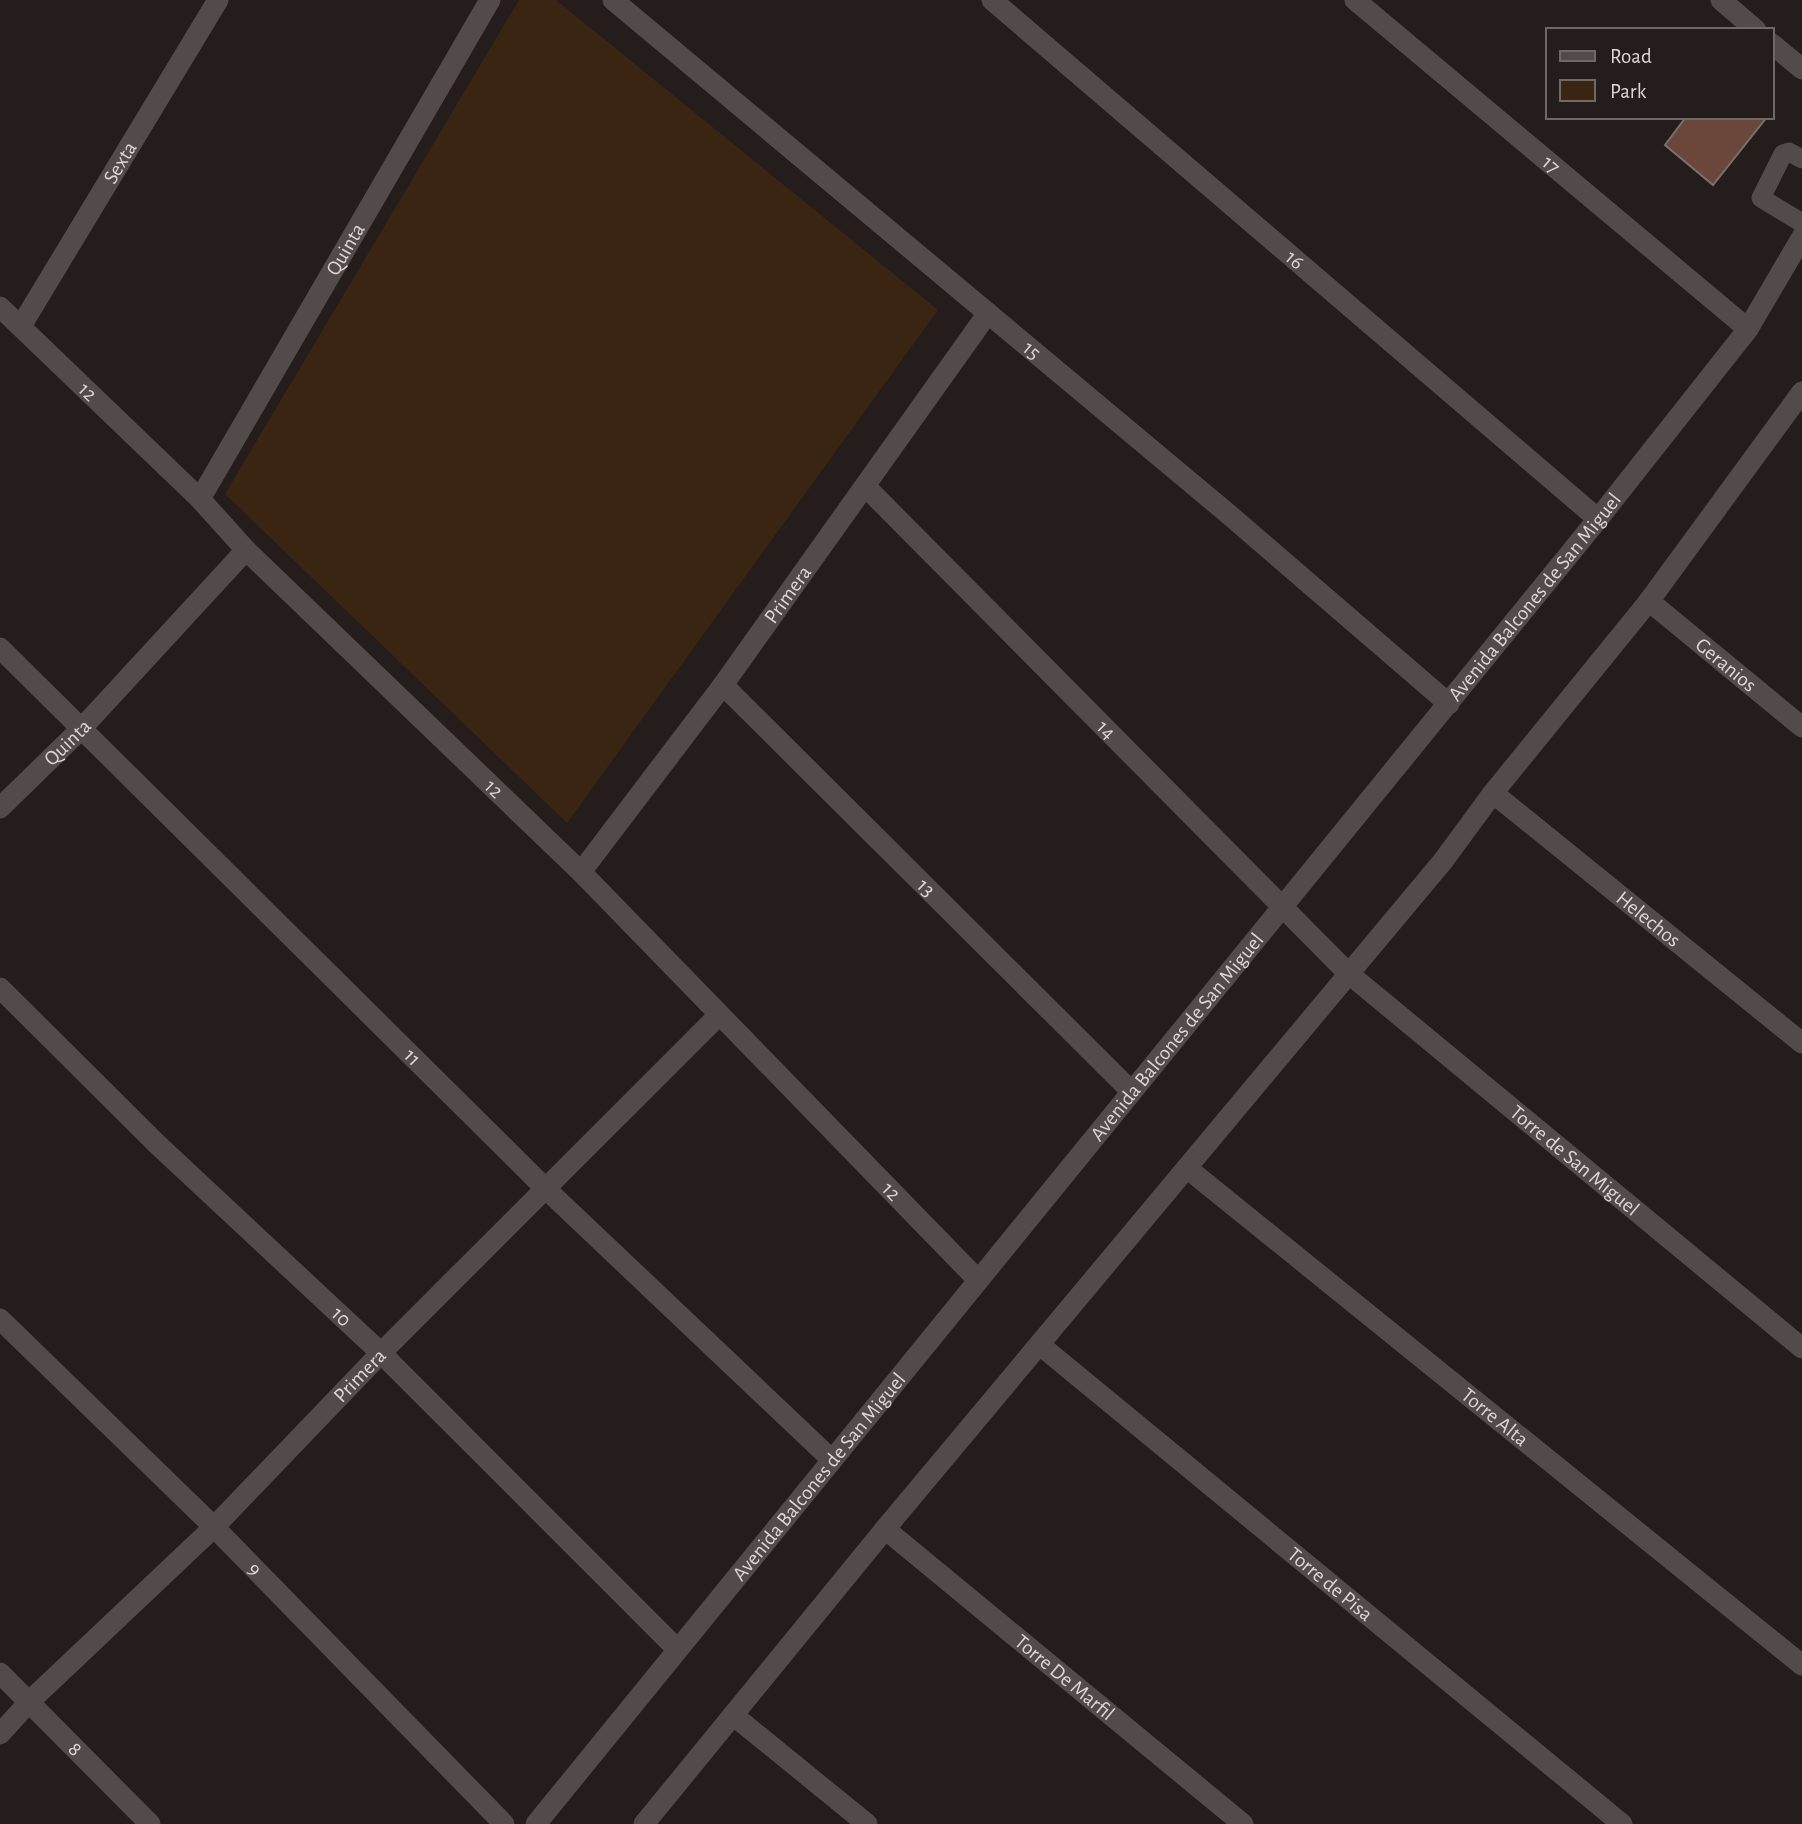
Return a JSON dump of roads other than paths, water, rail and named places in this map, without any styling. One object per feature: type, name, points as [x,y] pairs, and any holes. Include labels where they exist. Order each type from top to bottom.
[{"type":"street","name":"Sexta","points":[[21,326],[218,0]]},
{"type":"street","name":"Quinta","points":[[200,499],[490,0]]},
{"type":"street","name":"15","points":[[613,0],[1450,704]]},
{"type":"street","name":"16","points":[[992,0],[1598,519]]},
{"type":"street","name":"17","points":[[1355,0],[1748,329]]},
{"type":"street","points":[[1721,0],[1754,28]]},
{"type":"street","points":[[1774,46],[1802,69]]},
{"type":"street","name":"Avenida Balcones de San Miguel","points":[[537,1824],[1130,1091],[1450,704],[1598,519],[1748,329],[1802,237]]},
{"type":"street","name":"12","points":[[0,307],[200,499],[246,550],[581,872],[718,1016],[978,1280]]},
{"type":"street","name":"Primera","points":[[581,872],[723,685],[988,313]]},
{"type":"street","points":[[644,1824],[885,1529],[1443,861],[1493,793],[1649,601],[1799,406]]},
{"type":"street","name":"14","points":[[865,486],[1349,973]]},
{"type":"street","name":"Quinta","points":[[0,808],[82,728],[246,550]]},
{"type":"street","name":"Geranios","points":[[1649,601],[1802,727]]},
{"type":"street","name":"11","points":[[0,649],[545,1188],[832,1460]]},
{"type":"street","name":"13","points":[[723,685],[1130,1091]]},
{"type":"street","name":"Helechos","points":[[1493,793],[1802,1043]]},
{"type":"street","name":"Torre de San Miguel","points":[[1349,973],[1802,1348]]},
{"type":"street","name":"10","points":[[0,988],[158,1145],[381,1353],[677,1649]]},
{"type":"street","name":"Primera","points":[[0,1734],[30,1701],[214,1527],[381,1353],[718,1016]]},
{"type":"street","name":"Torre Alta","points":[[1187,1168],[1802,1665]]},
{"type":"street","name":"9","points":[[0,1319],[214,1527],[504,1824]]},
{"type":"street","name":"Torre de Pisa","points":[[1040,1345],[1622,1824]]},
{"type":"street","name":"Torre De Marfil","points":[[885,1529],[1243,1824]]},
{"type":"street","name":"8","points":[[0,1673],[150,1824]]},
{"type":"street","points":[[733,1715],[867,1824]]},
{"type":"lane","points":[[1802,159],[1789,152],[1783,154],[1761,198],[1802,223]]}]
